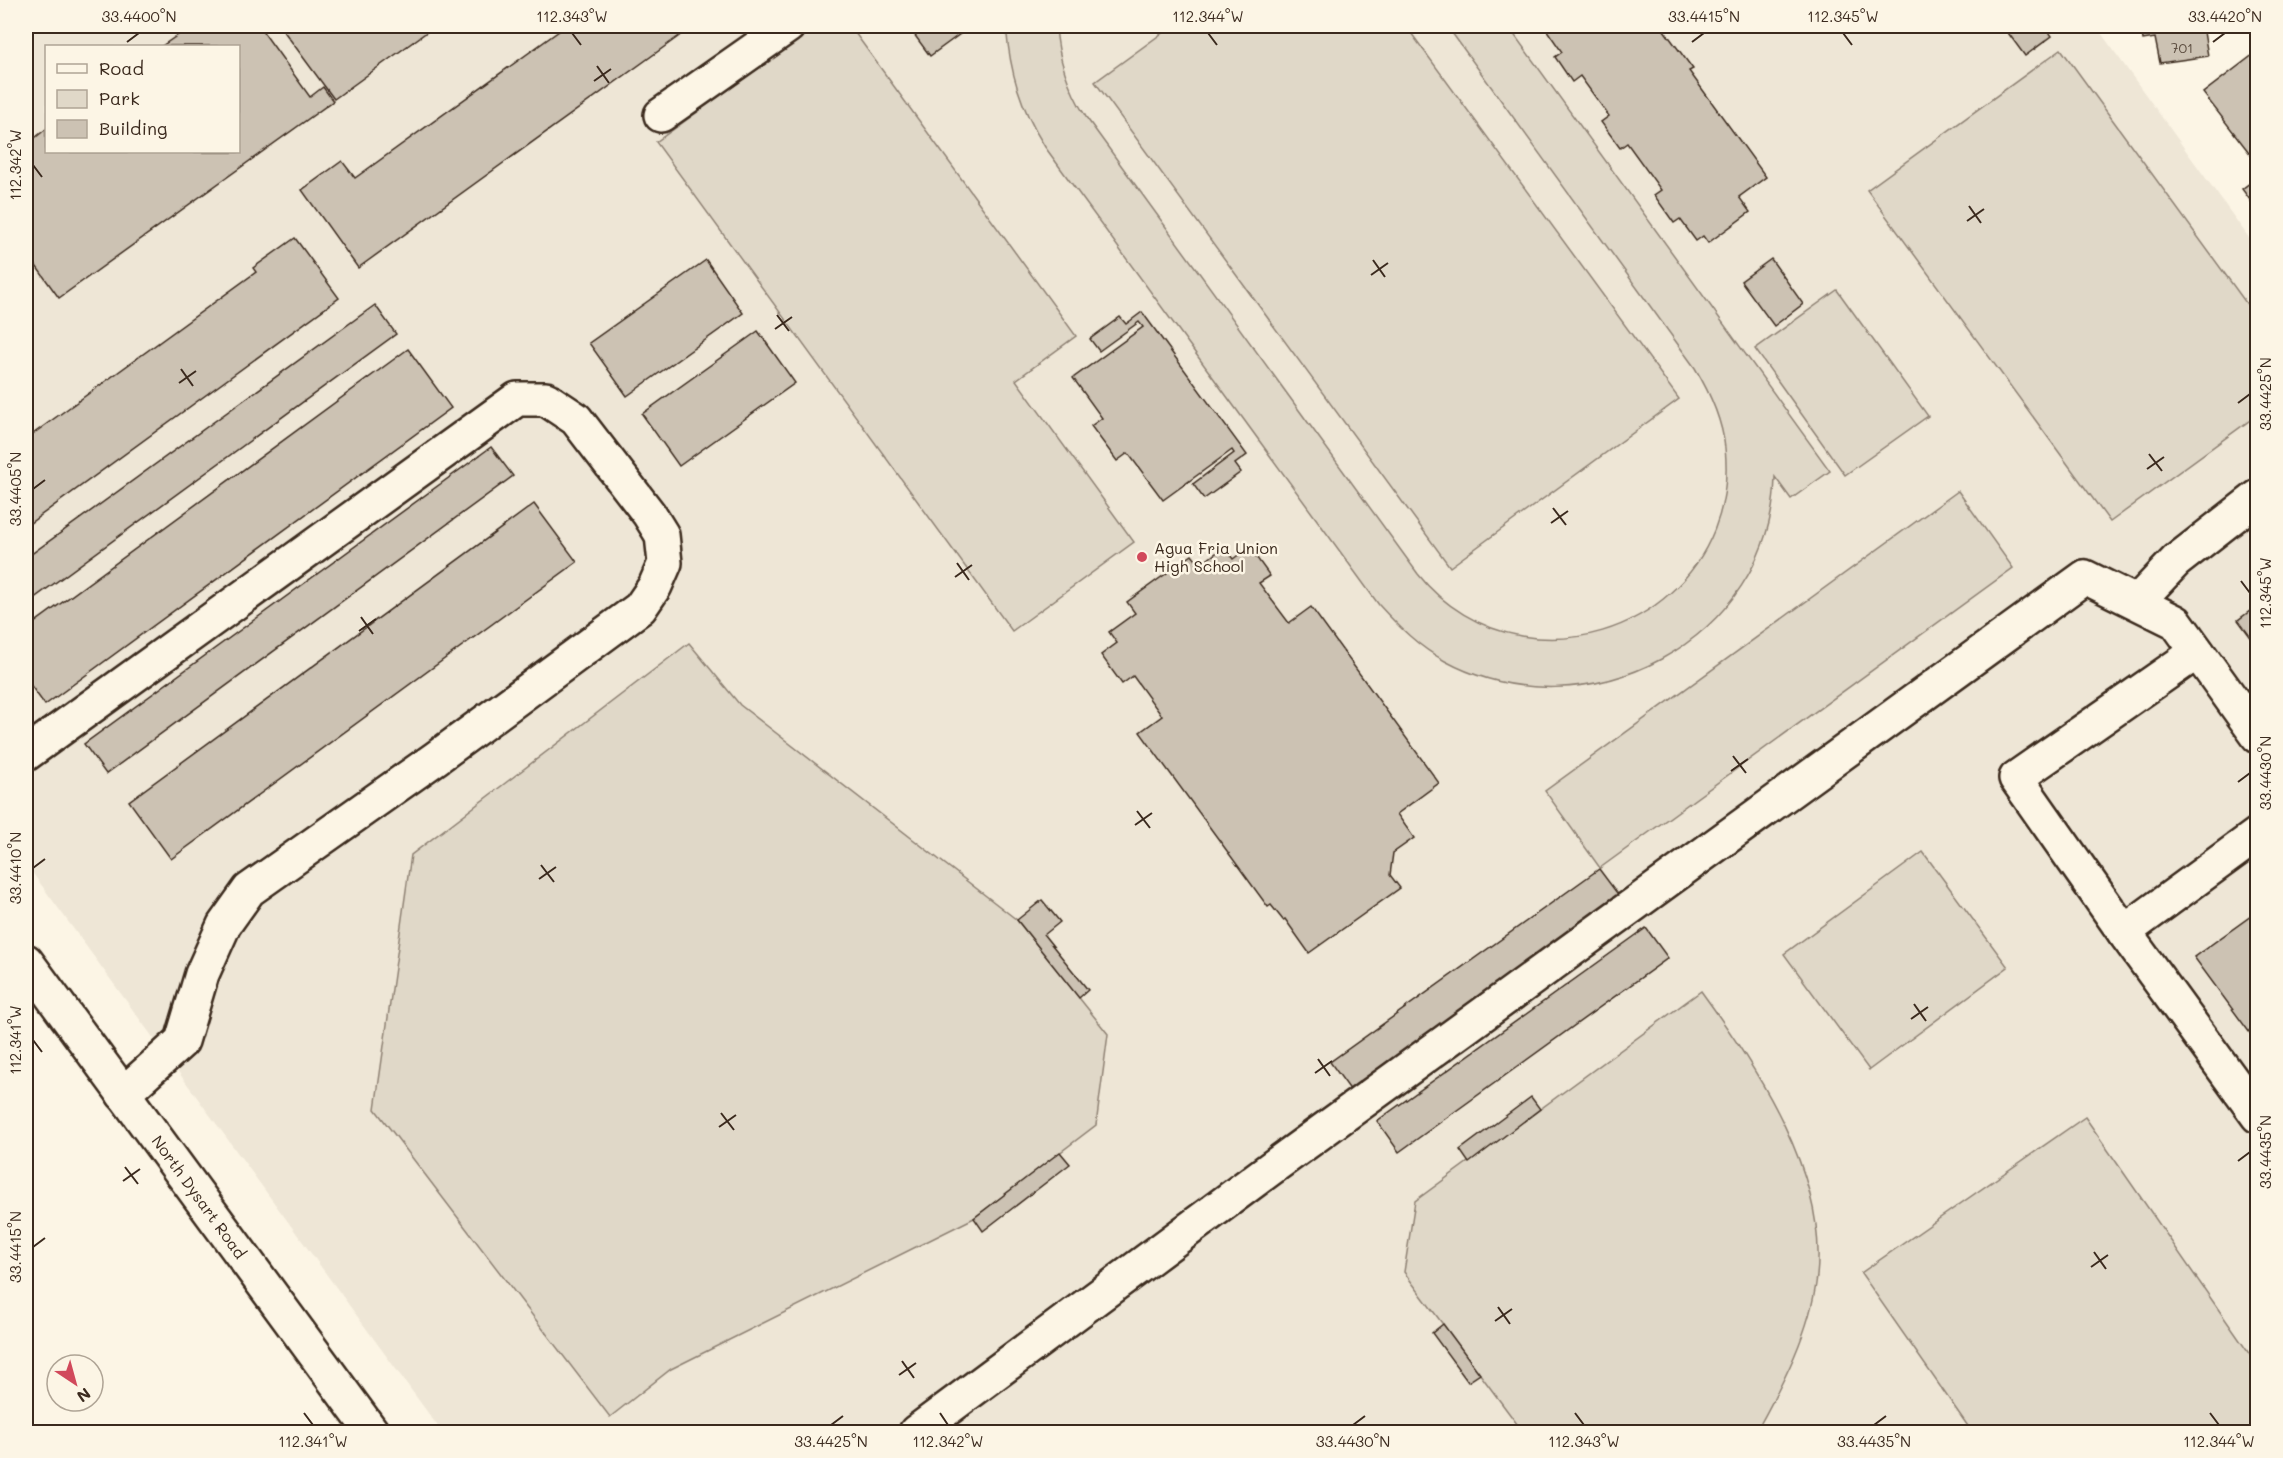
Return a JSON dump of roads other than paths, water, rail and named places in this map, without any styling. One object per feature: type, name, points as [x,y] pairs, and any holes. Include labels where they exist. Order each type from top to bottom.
[{"type":"main road","points":[[661,115],[788,26]]},
{"type":"main road","points":[[26,754],[517,399],[546,399],[576,419],[649,514],[662,536],[665,563],[655,586],[640,608],[436,758],[249,890],[224,925],[202,974],[182,1041],[123,1094]]},
{"type":"main road","points":[[2138,602],[2176,561],[2258,497]]},
{"type":"main road","points":[[916,1432],[1270,1169],[2085,577],[2176,622],[2258,736]]},
{"type":"main road","points":[[2197,652],[2016,778],[2124,932],[2258,1116]]},
{"type":"main road","points":[[2124,932],[2258,834]]},
{"type":"main road","name":"North Dysart Road","points":[[26,961],[372,1432]]},
{"type":"place","name":"Agua Fria Union High School","points":[[1142,557]]}]
